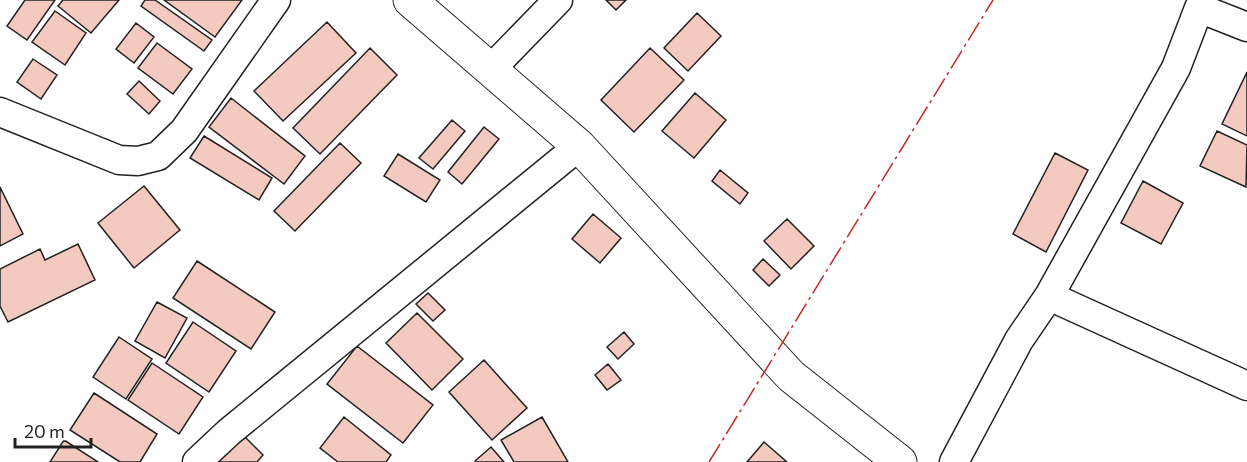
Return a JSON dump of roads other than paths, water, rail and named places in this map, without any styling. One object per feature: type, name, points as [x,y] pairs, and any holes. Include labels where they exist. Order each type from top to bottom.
[{"type":"main road","points":[[410,0],[579,146],[791,376],[900,462]]},
{"type":"street","points":[[0,112],[119,160],[138,161],[158,156],[184,131],[276,0]]},
{"type":"street","points":[[491,69],[558,0]]},
{"type":"street","points":[[954,462],[1019,340],[1049,296],[1176,68],[1200,4],[1247,27]]},
{"type":"street","points":[[197,462],[229,432],[579,146]]},
{"type":"street","points":[[1049,296],[1247,386]]}]
